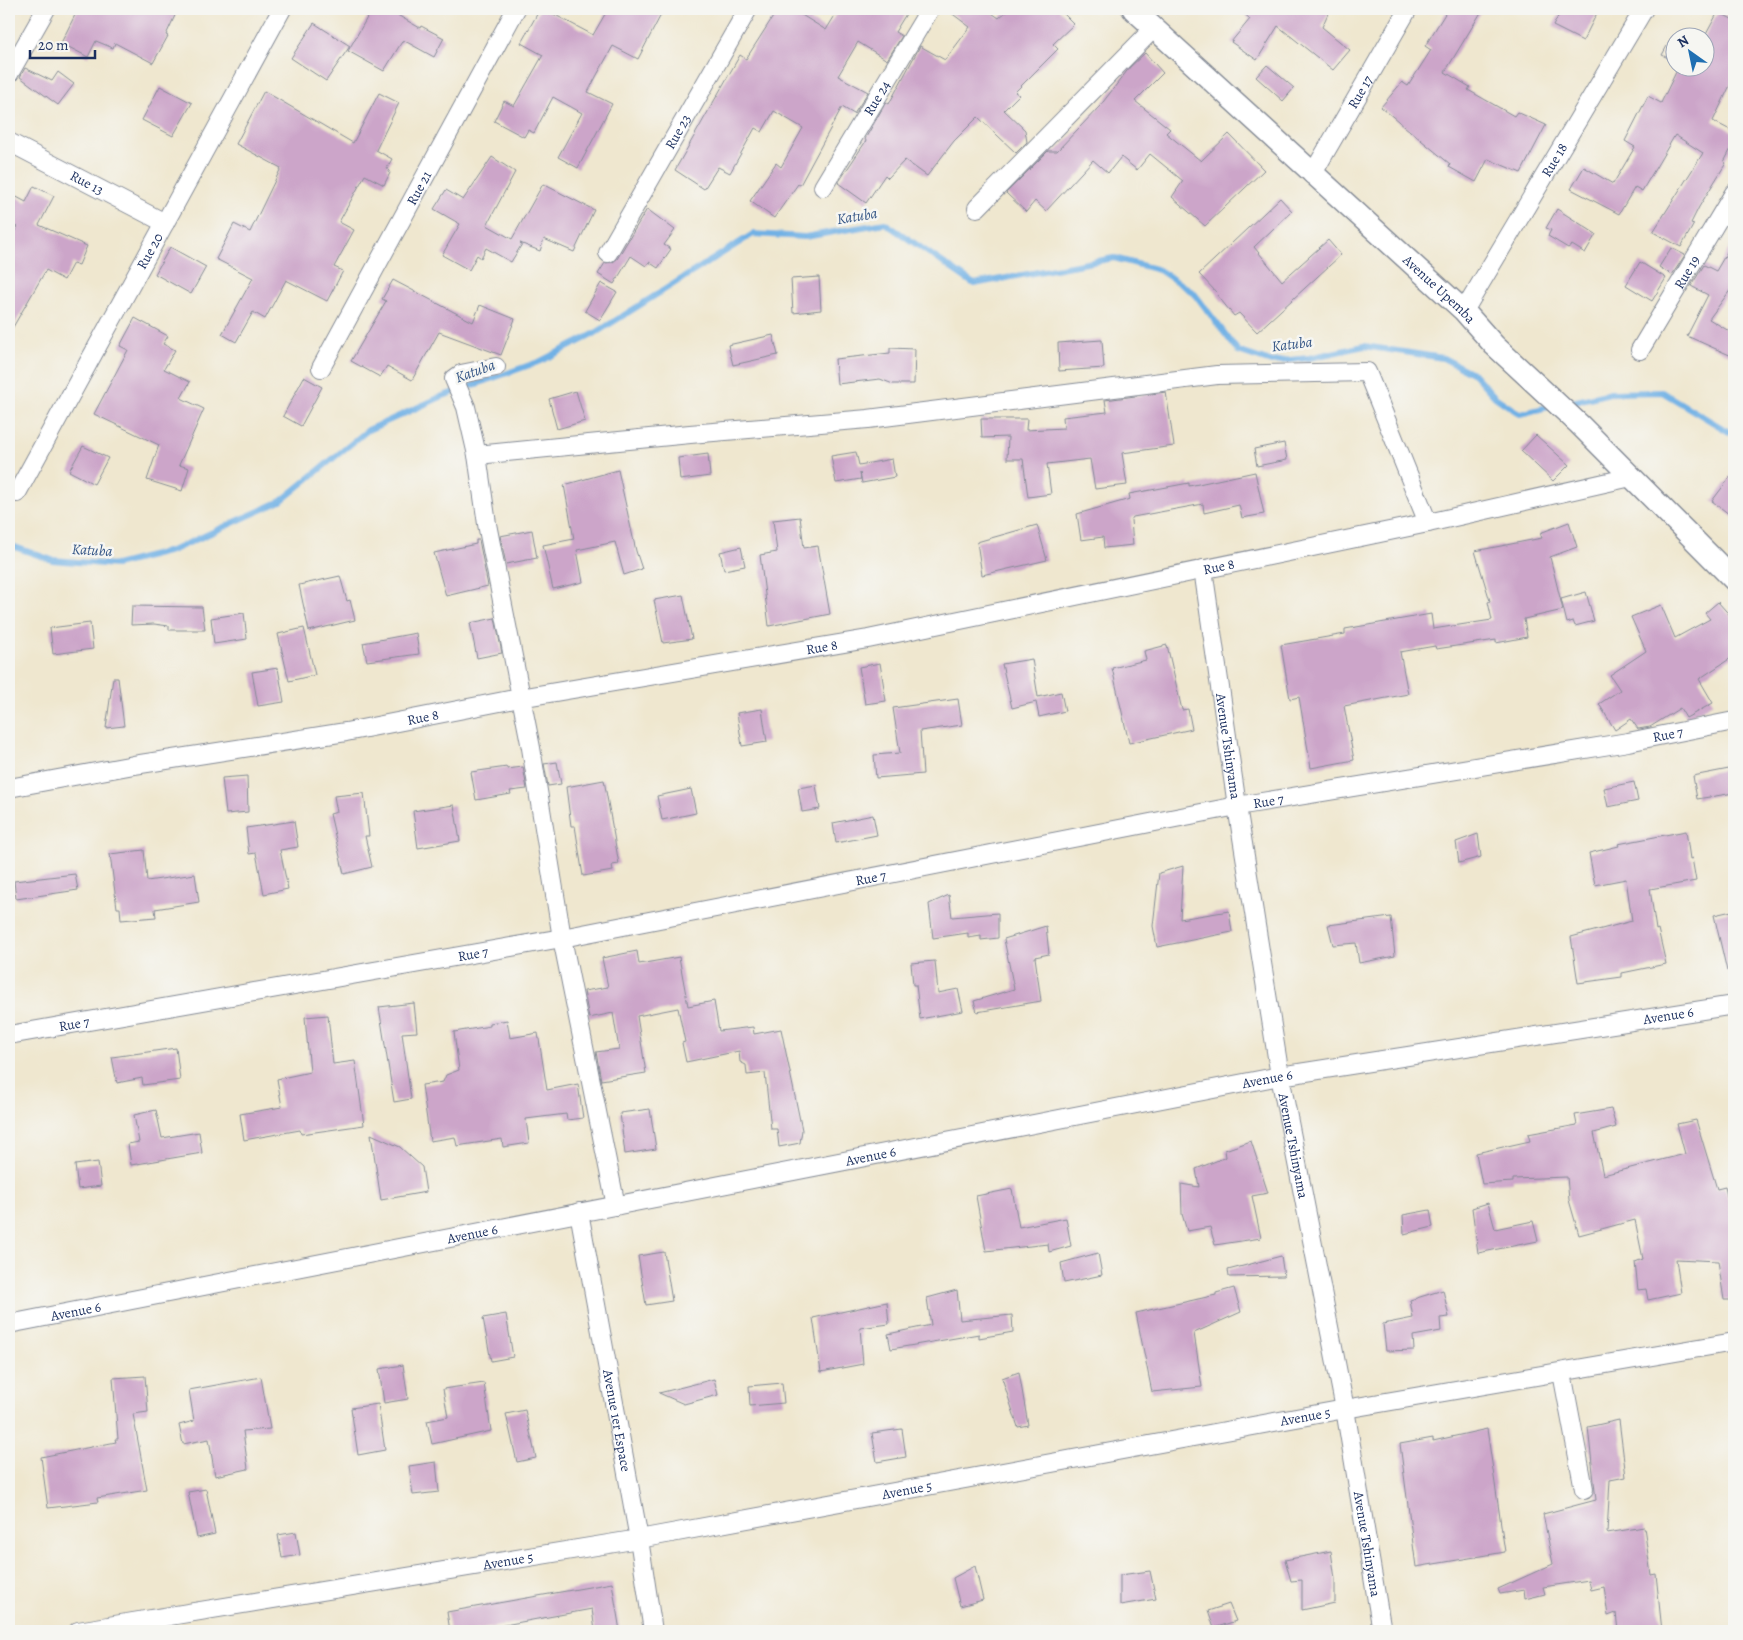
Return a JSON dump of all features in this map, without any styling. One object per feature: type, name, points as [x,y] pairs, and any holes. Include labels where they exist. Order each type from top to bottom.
[{"type":"street","points":[[9,74],[46,9]]},
{"type":"street","name":"Rue 20","points":[[17,494],[282,9]]},
{"type":"street","name":"Rue 21","points":[[321,368],[516,9]]},
{"type":"street","name":"Rue 23","points":[[608,253],[748,9]]},
{"type":"street","name":"Rue 24","points":[[823,187],[930,9]]},
{"type":"street","name":"Rue 17","points":[[1312,175],[1408,9]]},
{"type":"street","name":"Rue 18","points":[[1464,311],[1644,9]]},
{"type":"street","name":"Avenue Upemba","points":[[1136,10],[1312,175],[1464,311],[1494,345],[1579,424],[1734,580]]},
{"type":"street","points":[[977,208],[1154,28]]},
{"type":"street","name":"Rue 13","points":[[9,142],[165,223]]},
{"type":"street","name":"Rue 19","points":[[1640,350],[1734,193]]},
{"type":"street","points":[[496,367],[461,374],[454,379],[466,407],[477,455],[487,524],[562,938],[616,1206]]},
{"type":"street","points":[[477,455],[868,419],[1217,375],[1367,372],[1428,523]]},
{"type":"street","name":"Rue 8","points":[[9,788],[134,765],[346,732],[520,698],[868,639],[1428,523],[1630,477]]},
{"type":"street","name":"Avenue Tshinyama","points":[[1203,569],[1237,806],[1280,1076],[1345,1409],[1382,1631]]},
{"type":"street","name":"Rue 7","points":[[9,1035],[562,938],[1237,806],[1628,742],[1734,721]]},
{"type":"street","name":"Avenue 6","points":[[9,1324],[1280,1076],[1734,1005]]},
{"type":"street","name":"Avenue 1er Espace","points":[[579,1212],[639,1539],[653,1631]]},
{"type":"street","name":"Avenue 5","points":[[78,1631],[639,1539],[1345,1409],[1734,1342]]},
{"type":"street","points":[[1562,1373],[1584,1489]]},
{"type":"building","points":[[78,9],[178,9],[166,35],[168,36],[153,63],[115,43],[113,48],[96,41],[88,57],[61,43]]},
{"type":"building","points":[[372,9],[387,9],[420,28],[421,26],[444,38],[434,57],[403,40],[384,71],[348,51]]},
{"type":"building","points":[[540,9],[544,9],[593,35],[608,9],[664,9],[638,59],[613,46],[597,75],[588,92],[612,104],[578,168],[558,157],[582,113],[553,97],[534,133],[528,130],[524,137],[494,121],[504,101],[514,106],[543,55],[521,43]]},
{"type":"building","points":[[778,9],[792,9],[826,30],[839,9],[909,9],[895,32],[902,36],[887,60],[858,42],[838,76],[868,92],[854,114],[842,107],[800,185],[798,184],[774,218],[750,201],[776,163],[781,167],[803,128],[774,111],[762,132],[755,128],[730,173],[718,167],[704,189],[675,170],[740,55],[746,59]]},
{"type":"building","points":[[946,9],[986,9],[999,18],[1009,9],[1059,9],[1074,24],[1053,44],[1058,49],[1015,92],[1019,95],[1004,110],[1025,130],[1027,142],[1016,153],[978,117],[954,141],[927,176],[905,160],[888,178],[885,175],[866,203],[838,183],[866,141],[865,139],[886,102],[889,104],[920,46],[945,60],[970,27]]},
{"type":"building","points":[[1239,9],[1330,9],[1322,27],[1350,50],[1333,70],[1278,26],[1257,60],[1231,42],[1250,19]]},
{"type":"building","points":[[1448,9],[1483,9],[1445,72],[1470,87],[1468,90],[1514,116],[1517,112],[1546,125],[1521,173],[1488,159],[1476,182],[1449,167],[1450,164],[1381,107],[1402,82],[1408,86],[1431,50],[1425,46]]},
{"type":"building","points":[[1562,9],[1599,9],[1583,41],[1553,26]]},
{"type":"building","points":[[1718,12],[1734,20],[1734,77],[1713,121],[1734,132],[1734,143],[1724,162],[1726,163],[1699,207],[1691,223],[1694,224],[1681,247],[1653,232],[1703,153],[1675,135],[1642,191],[1635,187],[1619,214],[1571,189],[1584,167],[1613,184],[1635,147],[1625,141],[1648,96],[1661,103],[1673,78],[1716,78],[1716,28],[1709,28]]},
{"type":"building","points":[[314,23],[350,46],[326,81],[291,58]]},
{"type":"building","points":[[1666,48],[1666,57],[1662,55]]},
{"type":"building","points":[[1145,53],[1163,73],[1135,101],[1170,129],[1166,133],[1201,161],[1229,134],[1264,170],[1205,226],[1172,197],[1183,181],[1150,154],[1137,170],[1121,157],[1108,173],[1093,160],[1046,211],[1035,201],[1026,212],[1006,193],[1048,151],[1057,151],[1100,106],[1130,67]]},
{"type":"building","points":[[1267,65],[1294,88],[1283,101],[1256,77]]},
{"type":"building","points":[[25,68],[52,81],[58,72],[74,84],[58,105],[20,77]]},
{"type":"building","points":[[160,86],[192,103],[173,136],[142,120]]},
{"type":"building","points":[[264,91],[353,143],[379,93],[399,103],[376,150],[392,159],[387,168],[390,173],[384,185],[365,175],[339,222],[354,230],[334,267],[343,271],[327,301],[286,280],[265,319],[253,312],[236,342],[222,334],[253,278],[216,259],[234,224],[250,232],[281,168],[236,144]]},
{"type":"building","points":[[492,157],[515,172],[487,225],[512,239],[543,184],[594,210],[574,252],[544,239],[540,251],[520,243],[522,244],[511,262],[486,248],[481,258],[477,255],[469,270],[442,255],[460,224],[434,209],[446,190],[463,200]]},
{"type":"building","points":[[34,186],[54,196],[39,225],[87,246],[79,265],[73,263],[64,280],[46,270],[9,334],[9,241],[17,227],[9,223],[9,193],[26,202]]},
{"type":"building","points":[[1280,198],[1292,211],[1254,247],[1282,281],[1328,240],[1341,255],[1257,332],[1239,313],[1234,316],[1218,294],[1199,274]]},
{"type":"building","points":[[647,209],[675,230],[664,245],[671,249],[658,268],[649,262],[646,266],[631,256],[614,284],[598,274],[605,263],[613,262],[617,259]]},
{"type":"building","points":[[1557,209],[1596,234],[1585,253],[1572,245],[1568,248],[1548,236],[1551,230],[1546,228]]},
{"type":"building","points":[[1734,240],[1734,285],[1709,319],[1734,334],[1734,357],[1687,336],[1708,295],[1691,286],[1704,265],[1716,271]]},
{"type":"building","points":[[170,247],[206,267],[191,294],[155,274]]},
{"type":"building","points":[[1671,248],[1685,255],[1672,275],[1659,267]]},
{"type":"building","points":[[1640,262],[1666,278],[1652,301],[1626,285]]},
{"type":"building","points":[[819,277],[821,310],[793,313],[791,279]]},
{"type":"building","points":[[393,280],[473,322],[480,305],[515,319],[501,355],[439,332],[412,380],[387,366],[380,377],[351,361],[386,301],[382,299]]},
{"type":"building","points":[[601,283],[617,292],[600,320],[585,311]]},
{"type":"building","points":[[135,318],[168,336],[163,344],[175,350],[164,369],[190,382],[181,398],[204,409],[179,465],[189,468],[182,491],[147,480],[159,445],[94,414],[128,350],[120,346]]},
{"type":"building","points":[[773,335],[778,355],[733,365],[728,345]]},
{"type":"building","points":[[1102,340],[1104,368],[1059,371],[1058,343]]},
{"type":"building","points":[[890,348],[915,349],[914,384],[893,384],[880,379],[837,384],[835,359],[890,353]]},
{"type":"building","points":[[304,377],[322,387],[301,426],[283,416]]},
{"type":"building","points":[[576,391],[585,421],[557,429],[549,399]]},
{"type":"building","points":[[1166,392],[1174,446],[1122,453],[1127,485],[1095,489],[1090,459],[1047,464],[1051,494],[1028,497],[1023,459],[1007,459],[1008,437],[982,438],[981,419],[1027,419],[1026,430],[1064,428],[1063,417],[1107,412],[1105,400]]},
{"type":"building","points":[[1536,435],[1569,465],[1553,481],[1521,451]]},
{"type":"building","points":[[1284,443],[1287,460],[1257,466],[1254,449]]},
{"type":"building","points":[[83,446],[108,458],[94,484],[69,471]]},
{"type":"building","points":[[856,452],[859,465],[892,459],[895,477],[862,483],[860,473],[861,479],[836,483],[831,456]]},
{"type":"building","points":[[708,454],[710,476],[680,480],[678,458]]},
{"type":"building","points":[[618,470],[636,551],[642,569],[624,575],[615,542],[577,550],[583,582],[553,589],[543,545],[574,539],[564,485]]},
{"type":"building","points":[[1255,472],[1264,514],[1242,518],[1239,505],[1204,513],[1203,504],[1133,517],[1131,520],[1133,545],[1104,548],[1103,537],[1081,540],[1077,514],[1130,499],[1129,494],[1189,483],[1189,486]]},
{"type":"building","points":[[1734,472],[1734,518],[1712,501]]},
{"type":"building","points":[[800,517],[804,548],[818,546],[830,614],[769,626],[760,555],[777,552],[773,520]]},
{"type":"building","points":[[1569,522],[1577,547],[1550,557],[1563,610],[1524,619],[1527,637],[1496,643],[1496,640],[1436,649],[1435,646],[1400,652],[1408,694],[1344,706],[1354,760],[1311,768],[1299,697],[1290,699],[1281,645],[1345,634],[1345,629],[1431,614],[1433,629],[1492,620],[1488,602],[1490,601],[1475,551],[1542,538],[1540,533]]},
{"type":"building","points":[[1037,525],[1047,560],[982,575],[977,542]]},
{"type":"building","points":[[532,530],[537,558],[506,564],[500,536]]},
{"type":"building","points":[[476,540],[479,540],[488,586],[446,596],[434,553],[476,544]]},
{"type":"building","points":[[741,547],[745,566],[724,570],[720,552]]},
{"type":"building","points":[[340,576],[347,601],[350,600],[355,620],[309,631],[299,585]]},
{"type":"building","points":[[1586,592],[1594,621],[1575,626],[1573,621],[1567,623],[1561,599]]},
{"type":"building","points":[[683,595],[692,639],[663,643],[654,600]]},
{"type":"building","points":[[1718,602],[1734,620],[1734,656],[1699,679],[1713,703],[1686,718],[1680,708],[1650,727],[1638,729],[1631,719],[1615,730],[1599,704],[1620,690],[1610,675],[1646,651],[1631,617],[1661,605],[1675,638],[1710,619],[1705,613]]},
{"type":"building","points":[[132,606],[202,607],[205,630],[169,630],[169,626],[154,624],[131,625]]},
{"type":"building","points":[[244,613],[247,639],[214,644],[211,618]]},
{"type":"building","points":[[495,618],[502,653],[477,658],[470,623]]},
{"type":"building","points":[[90,623],[93,649],[53,654],[50,628]]},
{"type":"building","points":[[304,628],[315,675],[289,681],[278,634]]},
{"type":"building","points":[[416,633],[419,654],[367,661],[363,643]]},
{"type":"building","points":[[1167,645],[1182,710],[1188,709],[1192,729],[1129,743],[1112,668],[1146,660],[1144,651]]},
{"type":"building","points":[[1032,659],[1038,697],[1061,692],[1065,711],[1039,717],[1036,702],[1012,708],[1002,664]]},
{"type":"building","points":[[880,663],[886,701],[865,704],[859,667]]},
{"type":"building","points":[[278,668],[284,702],[258,706],[252,672]]},
{"type":"building","points":[[113,678],[118,678],[124,726],[106,728]]},
{"type":"building","points":[[958,699],[962,725],[920,731],[923,774],[876,778],[874,755],[900,753],[893,708]]},
{"type":"building","points":[[762,709],[767,742],[742,746],[737,713]]},
{"type":"building","points":[[557,762],[561,784],[548,786],[544,764]]},
{"type":"building","points":[[507,767],[507,769],[523,767],[527,789],[510,791],[511,794],[476,800],[471,772]]},
{"type":"building","points":[[1734,768],[1734,793],[1697,799],[1693,776]]},
{"type":"building","points":[[247,776],[248,812],[226,814],[222,778]]},
{"type":"building","points":[[604,780],[619,864],[612,865],[613,871],[583,876],[575,826],[571,826],[566,787]]},
{"type":"building","points":[[1634,782],[1638,801],[1608,807],[1604,788]]},
{"type":"building","points":[[816,785],[820,809],[802,812],[798,788]]},
{"type":"building","points":[[691,789],[696,813],[662,820],[657,796]]},
{"type":"building","points":[[364,793],[369,836],[365,836],[372,867],[344,874],[330,814],[337,812],[334,796]]},
{"type":"building","points":[[454,805],[460,841],[418,848],[413,811]]},
{"type":"building","points":[[873,815],[877,835],[836,843],[833,823]]},
{"type":"building","points":[[294,821],[298,847],[280,850],[288,889],[264,894],[256,853],[249,854],[246,828]]},
{"type":"building","points":[[1686,831],[1690,859],[1692,858],[1696,881],[1650,889],[1656,930],[1658,929],[1666,964],[1622,973],[1622,977],[1578,983],[1571,937],[1632,921],[1626,879],[1595,885],[1589,853],[1619,846],[1618,844]]},
{"type":"building","points":[[1478,834],[1481,857],[1459,863],[1456,842]]},
{"type":"building","points":[[144,850],[147,881],[195,874],[199,902],[155,909],[156,917],[121,920],[120,908],[117,908],[110,854]]},
{"type":"building","points":[[1183,866],[1180,919],[1229,911],[1232,932],[1157,947],[1153,926],[1159,873]]},
{"type":"building","points":[[75,874],[78,890],[16,899],[14,881]]},
{"type":"building","points":[[949,895],[952,917],[998,913],[998,938],[981,940],[981,936],[968,938],[968,933],[933,938],[929,904]]},
{"type":"building","points":[[1732,911],[1734,923],[1734,970],[1727,971],[1714,915]]},
{"type":"building","points":[[1391,917],[1395,956],[1359,963],[1356,943],[1333,945],[1328,925]]},
{"type":"building","points":[[1046,926],[1049,954],[1035,957],[1041,1001],[977,1012],[974,1001],[1014,989],[1004,939]]},
{"type":"building","points":[[637,951],[639,964],[679,957],[688,1006],[714,1001],[719,1031],[753,1027],[754,1034],[781,1029],[802,1130],[800,1143],[779,1147],[777,1129],[771,1129],[765,1073],[747,1075],[746,1065],[740,1062],[739,1051],[686,1062],[682,1043],[685,1042],[678,1008],[637,1016],[646,1073],[601,1080],[596,1052],[619,1049],[613,1013],[589,1018],[584,991],[608,987],[602,958]]},
{"type":"building","points":[[935,961],[938,993],[958,989],[963,1011],[920,1019],[916,985],[913,985],[911,963]]},
{"type":"building","points":[[414,1003],[417,1032],[402,1033],[411,1099],[394,1102],[379,1007]]},
{"type":"building","points":[[328,1015],[333,1064],[355,1061],[364,1125],[301,1134],[300,1130],[244,1140],[240,1114],[282,1107],[277,1079],[310,1072],[305,1017]]},
{"type":"building","points":[[507,1020],[510,1038],[538,1033],[547,1090],[578,1084],[583,1118],[567,1120],[566,1114],[526,1119],[529,1143],[503,1147],[502,1139],[457,1146],[455,1137],[430,1141],[422,1085],[443,1082],[446,1075],[459,1070],[454,1032],[490,1026],[490,1023]]},
{"type":"building","points":[[176,1048],[180,1080],[143,1085],[142,1078],[117,1083],[112,1057]]},
{"type":"building","points":[[650,1109],[656,1149],[625,1154],[620,1113]]},
{"type":"building","points":[[1611,1109],[1616,1127],[1594,1133],[1603,1175],[1685,1154],[1677,1124],[1696,1120],[1717,1189],[1725,1187],[1734,1225],[1734,1300],[1724,1300],[1718,1261],[1676,1259],[1681,1293],[1648,1300],[1646,1289],[1638,1290],[1635,1262],[1643,1259],[1635,1220],[1579,1235],[1569,1200],[1567,1177],[1513,1179],[1513,1182],[1482,1184],[1476,1153],[1530,1141],[1528,1134],[1577,1125],[1575,1115]]},
{"type":"building","points":[[156,1110],[162,1138],[199,1132],[202,1153],[131,1165],[128,1144],[139,1142],[134,1115]]},
{"type":"building","points":[[371,1134],[400,1147],[422,1167],[426,1192],[381,1200]]},
{"type":"building","points":[[1251,1141],[1268,1193],[1252,1196],[1261,1238],[1215,1245],[1210,1227],[1187,1231],[1182,1214],[1181,1184],[1199,1187],[1196,1169],[1226,1157],[1225,1150]]},
{"type":"building","points":[[98,1162],[101,1186],[78,1189],[75,1165]]},
{"type":"building","points":[[1012,1189],[1019,1227],[1066,1218],[1071,1246],[1049,1252],[1048,1244],[986,1251],[976,1196]]},
{"type":"building","points":[[1488,1203],[1495,1229],[1533,1221],[1538,1241],[1478,1253],[1472,1208]]},
{"type":"building","points":[[1430,1210],[1433,1227],[1404,1234],[1403,1215]]},
{"type":"building","points":[[664,1252],[672,1301],[646,1305],[638,1256]]},
{"type":"building","points":[[1098,1253],[1102,1275],[1064,1283],[1061,1263]]},
{"type":"building","points":[[1281,1256],[1284,1276],[1229,1277],[1228,1270]]},
{"type":"building","points":[[1234,1288],[1241,1312],[1194,1333],[1202,1387],[1152,1392],[1136,1313],[1216,1295],[1216,1293]]},
{"type":"building","points":[[957,1290],[960,1320],[1012,1315],[1013,1332],[979,1338],[979,1334],[891,1349],[888,1334],[931,1325],[927,1298]]},
{"type":"building","points":[[1443,1290],[1449,1317],[1440,1318],[1441,1331],[1413,1336],[1414,1350],[1386,1351],[1383,1324],[1413,1318],[1410,1300]]},
{"type":"building","points":[[887,1302],[889,1324],[860,1328],[863,1364],[821,1372],[813,1318]]},
{"type":"building","points":[[506,1314],[513,1357],[491,1361],[483,1318]]},
{"type":"building","points":[[403,1365],[408,1399],[384,1403],[379,1369]]},
{"type":"building","points":[[1019,1372],[1028,1425],[1018,1427],[1002,1378]]},
{"type":"building","points":[[145,1376],[148,1412],[133,1414],[147,1490],[97,1498],[98,1502],[48,1508],[41,1457],[116,1442],[115,1439],[118,1439],[113,1378]]},
{"type":"building","points":[[261,1377],[270,1429],[243,1431],[248,1469],[215,1476],[209,1439],[183,1444],[179,1425],[194,1421],[189,1390]]},
{"type":"building","points":[[714,1379],[718,1395],[684,1404],[659,1393]]},
{"type":"building","points":[[484,1383],[491,1431],[432,1444],[427,1421],[448,1417],[443,1389]]},
{"type":"building","points":[[782,1383],[784,1403],[750,1406],[749,1386]]},
{"type":"building","points":[[378,1404],[385,1450],[358,1455],[351,1408]]},
{"type":"building","points":[[525,1410],[536,1458],[517,1462],[506,1414]]},
{"type":"building","points":[[1619,1420],[1626,1477],[1610,1480],[1607,1533],[1644,1527],[1651,1575],[1656,1574],[1662,1631],[1618,1631],[1616,1613],[1608,1616],[1604,1587],[1591,1590],[1589,1580],[1543,1587],[1545,1594],[1525,1599],[1524,1590],[1500,1594],[1498,1589],[1553,1564],[1543,1514],[1596,1500],[1588,1427]]},
{"type":"building","points":[[902,1429],[906,1457],[877,1462],[872,1433]]},
{"type":"building","points":[[1487,1429],[1505,1552],[1416,1567],[1400,1444],[1433,1438],[1433,1441]]},
{"type":"building","points":[[436,1462],[439,1492],[413,1495],[409,1466]]},
{"type":"building","points":[[206,1489],[215,1534],[197,1538],[188,1492]]},
{"type":"building","points":[[296,1532],[300,1555],[282,1558],[278,1535]]},
{"type":"building","points":[[1331,1551],[1335,1579],[1335,1603],[1302,1610],[1302,1580],[1291,1581],[1285,1560]]},
{"type":"building","points":[[975,1566],[983,1600],[960,1606],[953,1578]]},
{"type":"building","points":[[1150,1571],[1156,1599],[1120,1605],[1120,1575]]},
{"type":"building","points":[[612,1583],[620,1631],[595,1631],[592,1609],[472,1631],[450,1631],[447,1612]]},
{"type":"building","points":[[1229,1604],[1236,1621],[1214,1628],[1208,1611]]},
{"type":"waterway","name":"Katuba","points":[[9,545],[52,560],[116,565],[171,551],[281,501],[368,430],[443,396],[541,361],[594,334],[753,234],[805,237],[885,223],[974,284],[1114,258],[1159,270],[1194,293],[1238,351],[1271,362],[1309,358],[1364,346],[1443,358],[1474,374],[1495,397],[1520,414],[1552,406]]},
{"type":"waterway","name":"Katuba","points":[[1564,404],[1610,393],[1662,392],[1734,435]]}]
